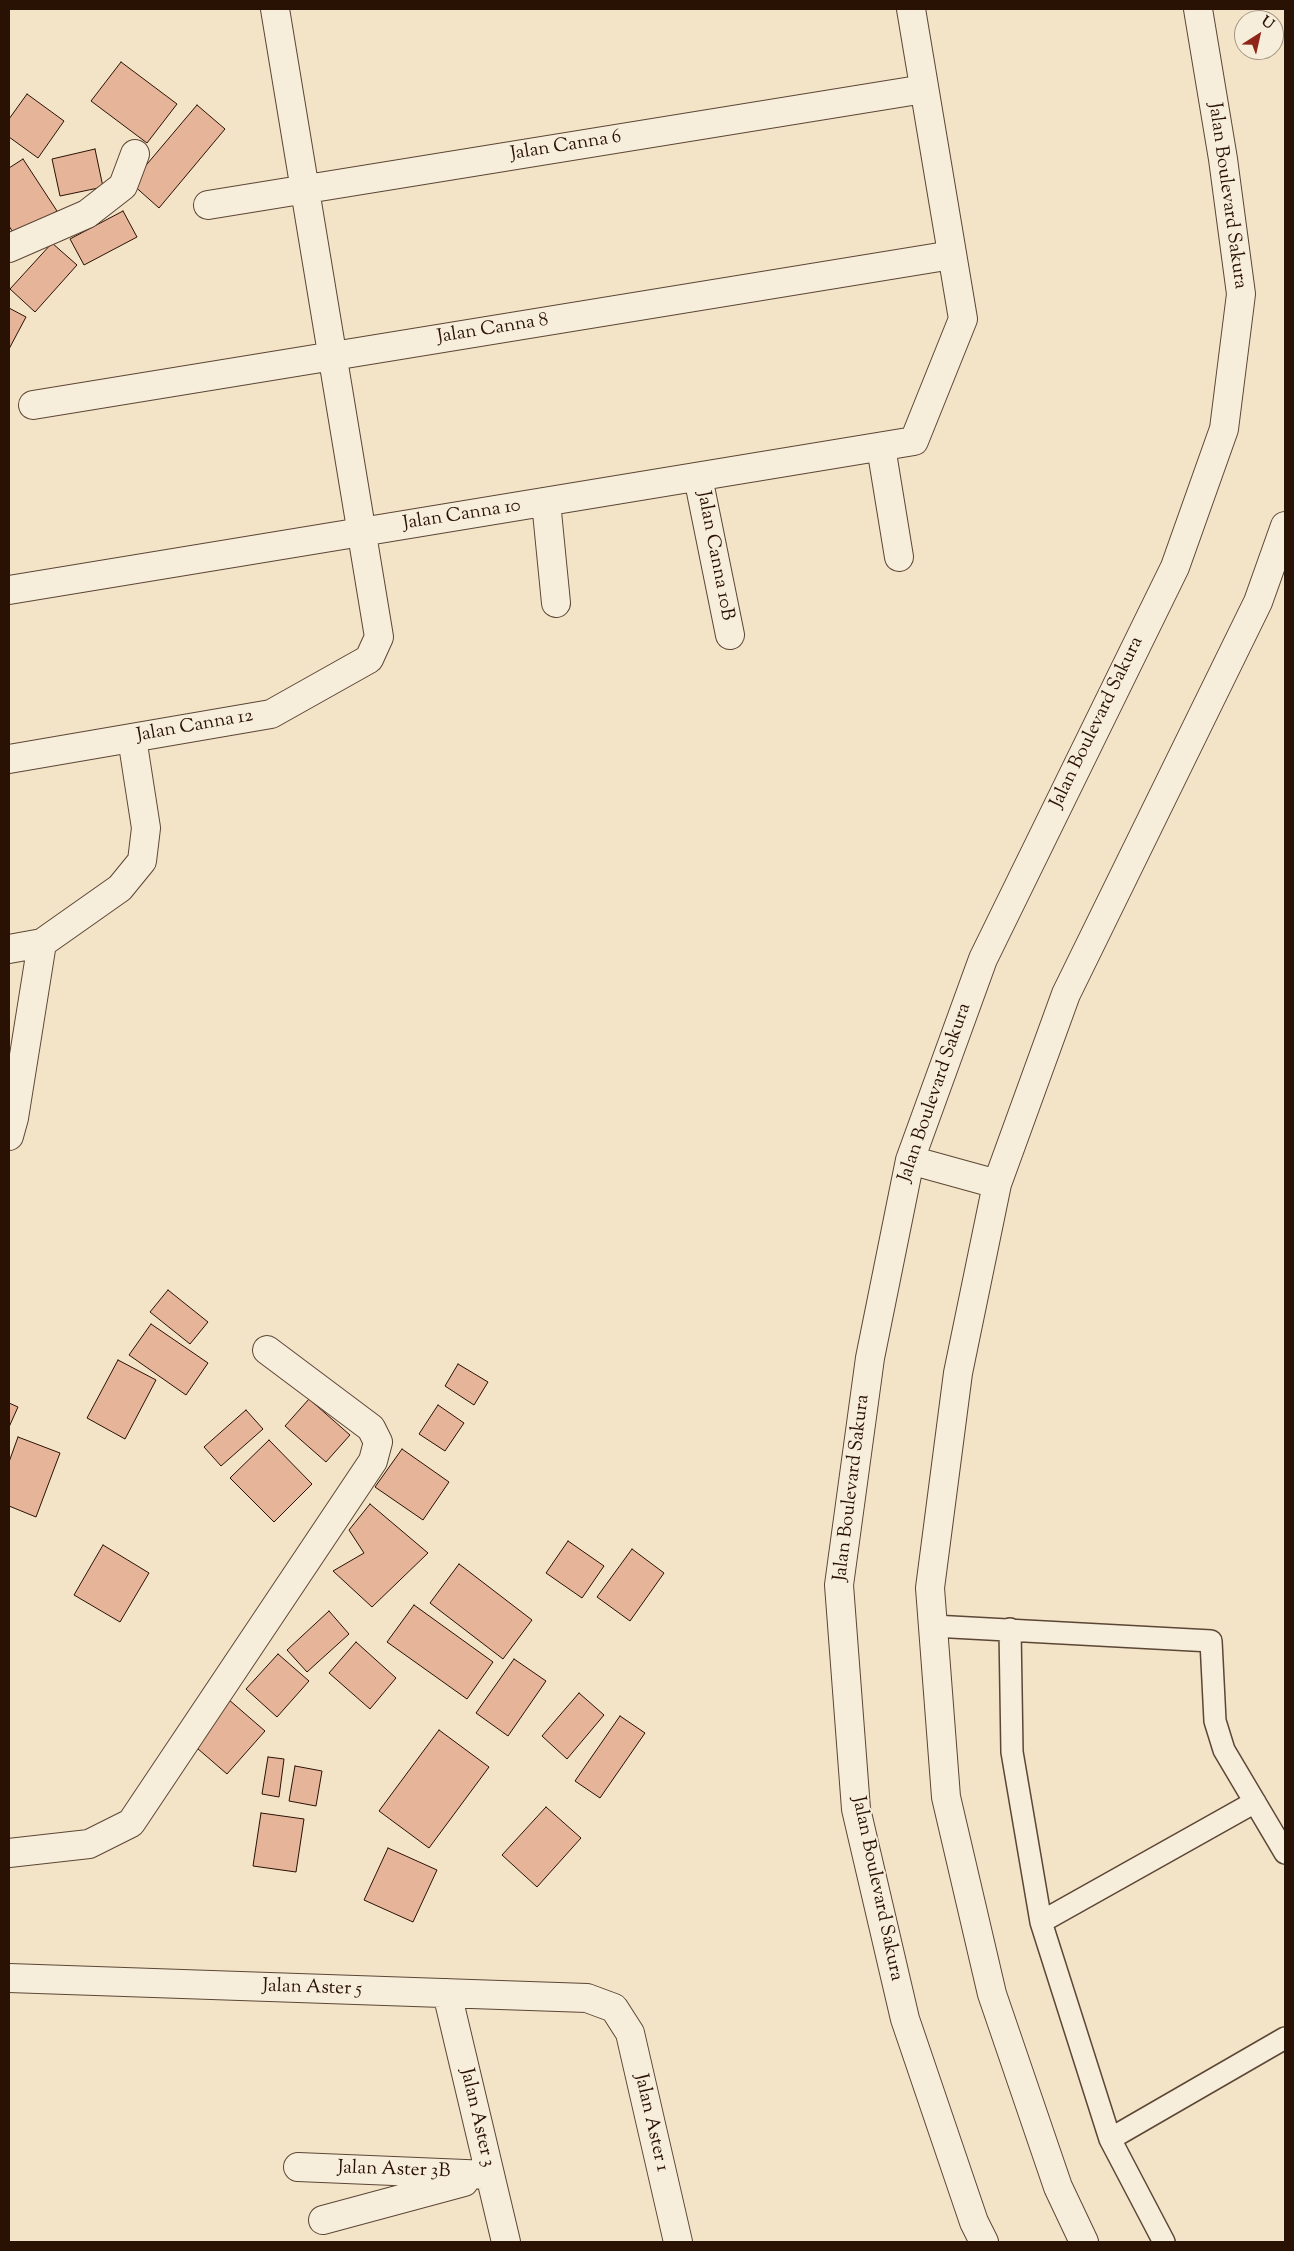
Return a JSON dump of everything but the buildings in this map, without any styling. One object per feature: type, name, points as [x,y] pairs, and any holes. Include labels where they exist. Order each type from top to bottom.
[{"type":"street","points":[[275,9],[361,532]]},
{"type":"street","points":[[911,9],[952,255]]},
{"type":"street","name":"Jalan Boulevard Sakura","points":[[984,2242],[974,2222],[904,2019],[856,1809],[839,1585],[870,1358],[910,1160],[983,959],[1174,567],[1224,429],[1241,294],[1223,159],[1198,9]]},
{"type":"street","name":"Jalan Canna 6","points":[[208,205],[924,90]]},
{"type":"street","points":[[9,248],[87,214],[123,186],[136,154]]},
{"type":"street","name":"Jalan Canna 8","points":[[33,405],[952,255]]},
{"type":"street","name":"Jalan Canna 10","points":[[9,590],[914,442],[963,319],[952,255]]},
{"type":"street","points":[[881,447],[899,557]]},
{"type":"street","name":"Jalan Canna 10B","points":[[698,477],[730,635]]},
{"type":"street","points":[[546,502],[556,603]]},
{"type":"street","points":[[1084,2242],[1058,2187],[992,1994],[946,1797],[930,1588],[958,1373],[997,1184],[1066,994],[1258,602],[1285,526]]},
{"type":"street","name":"Jalan Canna 12","points":[[9,759],[271,714],[369,659],[378,637],[361,532]]},
{"type":"street","points":[[9,949],[42,943],[120,888],[142,861],[146,828],[132,738]]},
{"type":"street","points":[[11,1124],[42,943]]},
{"type":"street","points":[[910,1160],[997,1184]]},
{"type":"street","points":[[9,1853],[89,1844],[131,1823],[373,1461],[378,1442],[371,1428],[267,1350]]},
{"type":"street","name":"Jalan Aster 5","points":[[9,1978],[587,1998],[614,2008]]},
{"type":"street","name":"Jalan Aster 3","points":[[447,1993],[506,2242]]},
{"type":"street","name":"Jalan Aster 1","points":[[614,2008],[630,2033],[678,2242]]},
{"type":"street","name":"Jalan Aster 3B","points":[[298,2167],[490,2175]]},
{"type":"street","points":[[323,2220],[490,2175]]},
{"type":"lane","points":[[933,1626],[1210,1641],[1214,1721],[1224,1750],[1285,1854]]},
{"type":"lane","points":[[1010,1629],[1012,1752],[1041,1922],[1110,2139],[1164,2242]]},
{"type":"lane","points":[[1041,1922],[1255,1802]]},
{"type":"lane","points":[[1110,2139],[1285,2038]]}]
